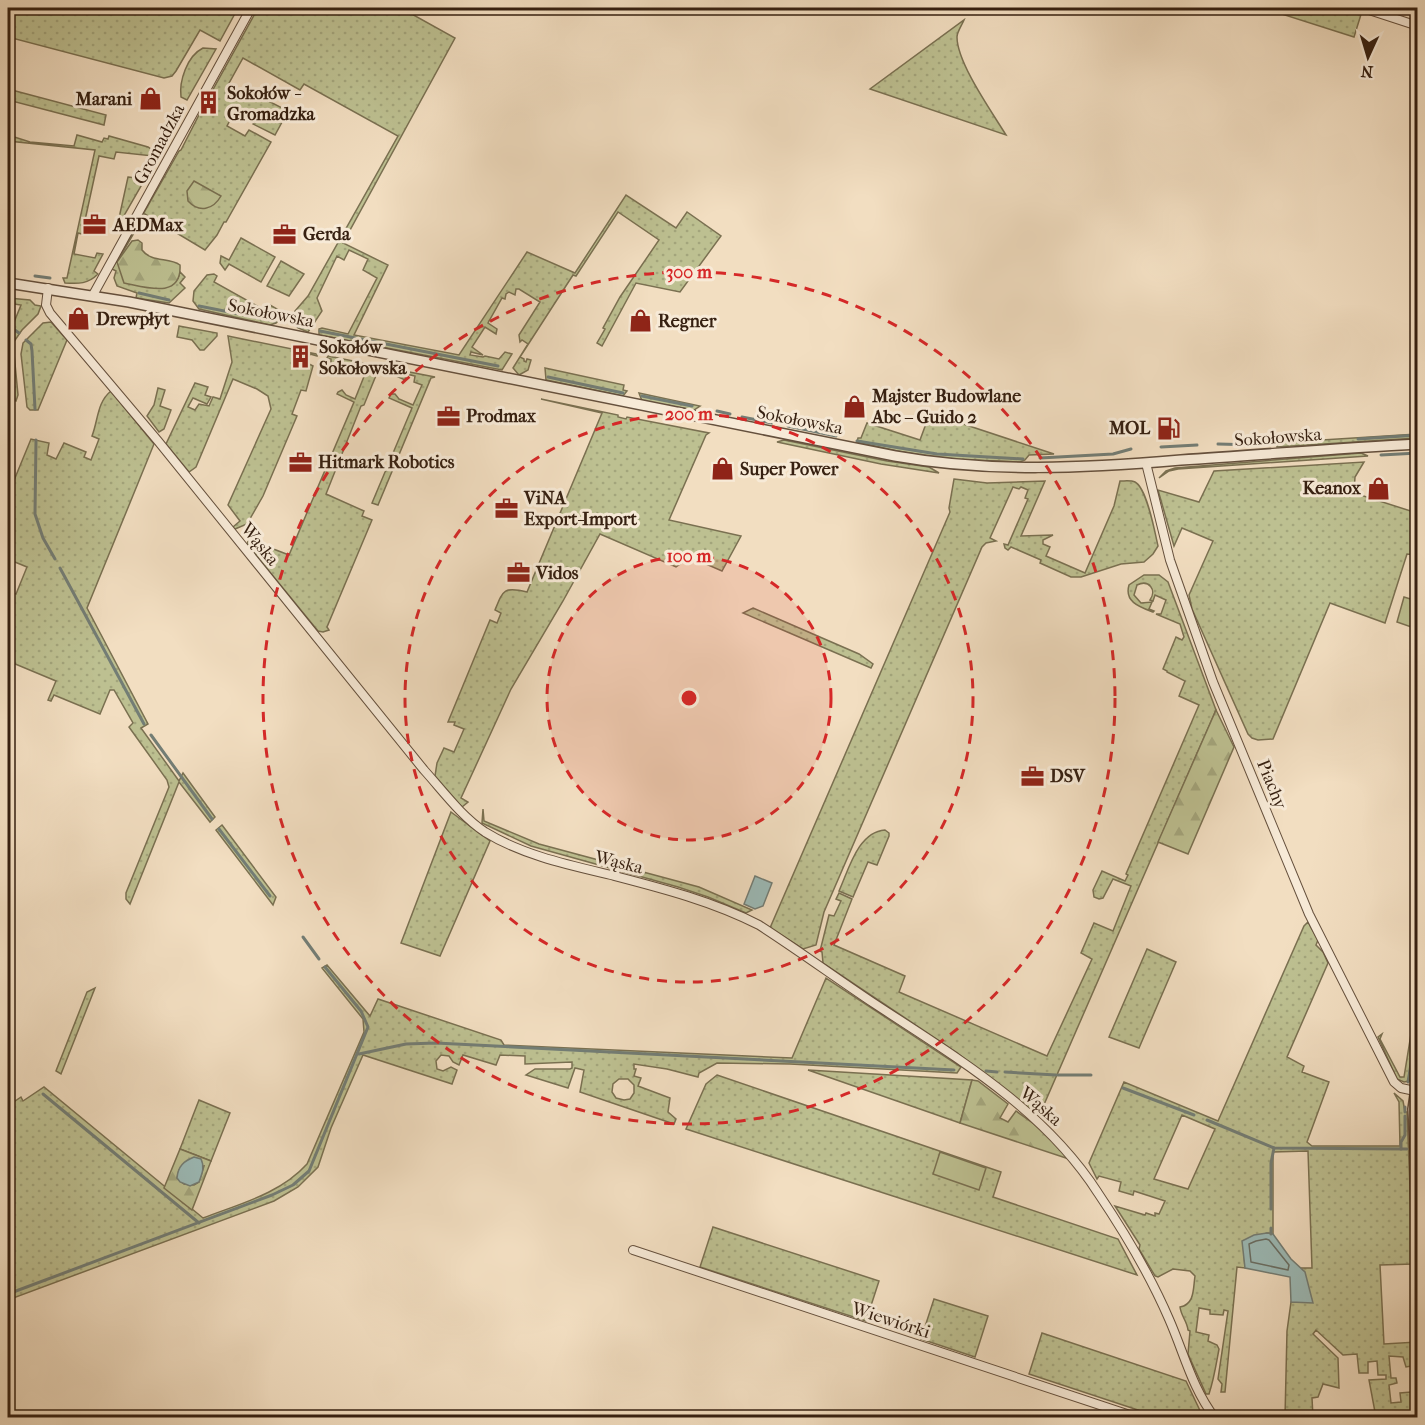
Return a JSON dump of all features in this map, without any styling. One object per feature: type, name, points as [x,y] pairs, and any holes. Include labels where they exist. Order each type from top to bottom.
[{"type":"street","name":"Gromadzka","points":[[93,295],[251,8]]},
{"type":"street","points":[[1368,9],[1418,26]]},
{"type":"street","name":"Sokołowska","points":[[8,283],[93,295],[918,460],[999,467],[1101,466],[1418,444]]},
{"type":"street","name":"Wąska","points":[[48,288],[46,305],[50,313],[158,441],[424,770],[458,808],[479,827],[503,841],[539,856],[687,896],[759,925],[965,1063],[1042,1125],[1078,1163],[1115,1219],[1155,1290],[1170,1320],[1197,1388],[1215,1418]]},
{"type":"street","name":"Piachy","points":[[1146,463],[1170,560],[1199,645],[1309,914],[1394,1082],[1401,1088],[1415,1091]]},
{"type":"street","points":[[1418,1072],[1415,1091],[1414,1150],[1418,1211]]},
{"type":"street","name":"Wiewiórki","points":[[633,1250],[1139,1418]]},
{"type":"green space","points":[[8,8],[238,8],[220,41],[200,30],[176,71],[172,76],[164,78],[8,37]]},
{"type":"green space","points":[[258,8],[401,8],[455,38],[343,243],[388,265],[354,335],[459,355],[527,252],[575,273],[626,195],[676,228],[687,212],[721,236],[680,292],[636,283],[602,346],[597,343],[605,329],[603,328],[620,297],[659,240],[618,212],[576,276],[573,275],[520,357],[526,362],[527,359],[531,360],[528,370],[519,375],[513,368],[528,344],[522,340],[520,342],[519,335],[540,302],[519,289],[516,289],[515,295],[509,292],[505,299],[502,298],[488,323],[497,329],[496,334],[485,327],[472,347],[483,355],[471,352],[470,355],[499,359],[505,352],[512,354],[502,370],[319,335],[319,329],[322,328],[348,334],[377,278],[363,270],[368,259],[349,250],[344,260],[337,256],[317,298],[322,311],[308,332],[298,328],[294,323],[295,311],[308,296],[398,136],[304,84],[300,90],[243,58],[228,85],[243,93],[245,89],[288,111],[275,135],[253,124],[256,117],[237,107],[227,126],[245,136],[249,130],[271,142],[226,222],[205,250],[145,214],[117,262],[172,285],[180,272],[185,277],[180,283],[185,288],[169,303],[136,298],[137,293],[117,286],[114,278],[116,271],[112,269],[181,150],[203,107],[209,108],[214,101],[210,95]]},
{"type":"green space","points":[[1263,8],[1363,8],[1354,37]]},
{"type":"green space","points":[[964,20],[957,37],[963,60],[976,87],[1006,135],[870,89]]},
{"type":"green space","points":[[203,48],[216,49],[187,100],[181,97],[181,84],[185,70],[197,52]]},
{"type":"green space","points":[[8,89],[106,115],[104,125],[8,100]]},
{"type":"green space","points":[[8,135],[30,142],[74,146],[77,135],[102,142],[109,136],[148,147],[155,152],[153,156],[116,152],[114,159],[99,156],[82,234],[78,233],[74,254],[95,258],[97,253],[103,254],[94,271],[98,274],[91,280],[65,283],[63,278],[67,278],[95,150],[8,141]]},
{"type":"green space","points":[[128,177],[145,179],[122,219],[119,218]]},
{"type":"green space","points":[[194,181],[221,196],[218,201],[206,208],[192,205],[188,201],[187,191]]},
{"type":"green space","points":[[241,238],[275,257],[261,282],[229,264],[225,270],[220,263],[221,256],[229,260]]},
{"type":"green space","points":[[138,240],[142,243],[142,250],[150,257],[180,265],[179,276],[175,283],[161,289],[124,283],[117,262],[132,241]]},
{"type":"green space","points":[[281,261],[304,274],[289,296],[267,286]]},
{"type":"green space","points":[[207,275],[217,276],[214,282],[266,311],[270,305],[282,312],[282,318],[270,325],[199,309],[193,301],[194,291]]},
{"type":"green space","points":[[8,298],[30,300],[35,305],[41,306],[38,314],[13,343],[18,395],[16,401],[8,397],[8,337],[21,305],[8,303]]},
{"type":"green space","points":[[51,322],[67,340],[38,410],[30,410],[27,407],[21,354],[23,343],[43,323]]},
{"type":"green space","points":[[179,326],[217,333],[217,336],[204,350],[200,350],[192,340],[177,337]]},
{"type":"green space","points":[[228,336],[317,354],[317,356],[310,354],[307,363],[313,366],[306,391],[301,390],[292,414],[297,416],[263,496],[247,524],[235,529],[233,527],[240,521],[228,505],[271,409],[268,396],[233,379],[196,467],[189,472],[166,444],[195,383],[208,387],[205,395],[211,397],[207,404],[193,398],[188,407],[195,410],[199,404],[209,406],[213,397],[220,399],[232,362]]},
{"type":"green space","points":[[328,356],[379,366],[379,368],[364,405],[361,406],[326,494],[364,511],[362,516],[372,520],[327,627],[329,630],[323,632],[318,631],[247,544],[251,534],[255,535],[263,545],[289,555],[354,402],[337,394],[342,390],[346,395],[355,399],[365,374],[331,365],[331,359],[327,358]]},
{"type":"green space","points":[[545,368],[624,385],[623,390],[627,391],[623,396],[546,380]]},
{"type":"green space","points":[[394,369],[435,377],[431,378],[378,505],[372,503],[412,408],[389,398],[391,394],[395,394],[399,399],[413,405],[422,385],[414,382],[415,376],[406,374],[405,380],[396,376]]},
{"type":"green space","points":[[158,388],[165,390],[160,406],[171,410],[164,429],[159,432],[147,416],[154,405]]},
{"type":"green space","points":[[111,391],[154,444],[87,608],[148,724],[141,728],[179,781],[183,773],[215,817],[210,822],[179,782],[130,904],[126,899],[126,893],[169,787],[167,780],[129,727],[133,723],[114,690],[110,690],[100,714],[54,695],[51,701],[48,700],[56,681],[8,661],[8,591],[16,594],[27,567],[10,560],[8,564],[8,495],[31,439],[49,443],[47,455],[56,459],[64,443],[86,452],[84,457],[91,460],[99,439],[92,436],[98,412],[106,395]]},
{"type":"green space","points":[[639,393],[700,406],[694,410],[642,401]]},
{"type":"green space","points":[[541,399],[618,415],[626,419],[627,417],[709,433],[706,435],[669,520],[741,536],[722,571],[690,557],[676,567],[600,534],[511,689],[461,798],[468,802],[462,807],[435,776],[437,763],[444,748],[454,752],[464,729],[454,725],[455,722],[448,722],[490,620],[497,623],[501,613],[495,610],[500,598],[505,591],[513,589],[527,592],[602,413]]},
{"type":"green space","points":[[930,413],[1054,454],[1029,455],[1020,462],[946,459],[857,442],[867,423],[920,440]]},
{"type":"green space","points":[[1417,434],[1417,438],[1277,447],[1277,439],[1290,442]]},
{"type":"green space","points":[[784,440],[929,467],[939,473],[881,464],[777,442]]},
{"type":"green space","points":[[1361,453],[1368,456],[1178,469],[1169,471],[1159,478],[1166,471],[1175,468]]},
{"type":"green space","points":[[1364,462],[1355,477],[1354,493],[1417,513],[1417,540],[1414,552],[1417,555],[1407,554],[1385,623],[1330,603],[1273,739],[1252,738],[1248,734],[1192,609],[1189,595],[1213,541],[1182,528],[1174,546],[1158,490],[1199,502],[1214,471]]},
{"type":"green space","points":[[954,479],[987,483],[1045,481],[1021,536],[1053,535],[1043,540],[1043,544],[1050,547],[1046,556],[1085,573],[1114,506],[1120,481],[1133,481],[1139,486],[1147,501],[1158,546],[1144,562],[1121,564],[1081,577],[1071,577],[1040,563],[1041,560],[1011,547],[1008,550],[1005,548],[1004,544],[1008,545],[1028,499],[1025,498],[1028,490],[1013,487],[990,538],[996,541],[986,543],[982,547],[824,912],[816,945],[803,949],[770,928],[950,512]]},
{"type":"green space","points":[[1144,575],[1159,575],[1168,582],[1216,710],[1039,1116],[956,1052],[823,963],[820,951],[829,915],[834,916],[841,901],[836,899],[839,893],[852,899],[834,945],[905,976],[899,992],[1047,1056],[1092,959],[1081,953],[1094,923],[1113,931],[1131,886],[1113,879],[1103,898],[1099,899],[1094,897],[1093,890],[1102,871],[1125,881],[1199,705],[1179,696],[1185,681],[1163,669],[1176,637],[1182,640],[1184,637],[1180,624],[1156,614],[1161,614],[1166,600],[1155,595],[1153,601],[1150,600],[1152,589],[1145,583],[1137,585],[1134,595],[1141,603],[1152,602],[1149,609],[1153,612],[1134,603],[1129,596],[1129,585]]},
{"type":"green space","points":[[1404,597],[1417,601],[1417,629],[1397,622]]},
{"type":"green space","points":[[753,608],[859,654],[873,664],[871,668],[743,613]]},
{"type":"green space","points":[[1216,710],[1234,747],[1188,854],[1158,842]]},
{"type":"green space","points":[[483,809],[484,821],[539,844],[699,887],[752,910],[746,913],[678,887],[531,846],[482,823]]},
{"type":"green space","points":[[451,812],[490,841],[440,956],[401,943]]},
{"type":"green space","points":[[222,825],[276,897],[273,905],[216,830]]},
{"type":"green space","points":[[885,830],[889,836],[877,865],[868,862],[853,897],[839,891],[861,844],[876,832]]},
{"type":"green space","points":[[1308,922],[1318,940],[1316,945],[1323,952],[1328,963],[1287,1057],[1304,1066],[1302,1072],[1329,1082],[1307,1142],[1312,1146],[1400,1146],[1399,1102],[1394,1093],[1403,1101],[1405,1112],[1407,1112],[1413,1264],[1380,1265],[1384,1344],[1417,1342],[1417,1365],[1406,1367],[1403,1357],[1389,1356],[1391,1378],[1396,1378],[1397,1383],[1389,1385],[1391,1403],[1401,1402],[1400,1393],[1411,1392],[1413,1415],[1404,1415],[1404,1417],[1365,1417],[1365,1414],[1375,1412],[1369,1380],[1386,1379],[1386,1375],[1378,1375],[1377,1361],[1368,1362],[1368,1373],[1359,1373],[1357,1354],[1343,1355],[1316,1330],[1313,1334],[1338,1358],[1339,1388],[1323,1384],[1318,1397],[1312,1398],[1313,1417],[1309,1417],[1308,1411],[1299,1414],[1298,1417],[1285,1417],[1287,1331],[1291,1302],[1312,1302],[1300,1268],[1312,1268],[1308,1151],[1273,1152],[1273,1234],[1267,1233],[1243,1241],[1245,1268],[1237,1267],[1225,1392],[1221,1392],[1222,1384],[1218,1379],[1228,1311],[1224,1310],[1223,1315],[1210,1314],[1210,1310],[1199,1308],[1196,1332],[1209,1335],[1208,1341],[1217,1345],[1219,1349],[1209,1394],[1206,1394],[1188,1354],[1190,1331],[1180,1307],[1191,1299],[1195,1276],[1190,1271],[1173,1269],[1158,1277],[1155,1276],[1139,1249],[1140,1245],[1115,1206],[1155,1216],[1155,1213],[1159,1214],[1165,1201],[1134,1191],[1133,1195],[1119,1191],[1121,1182],[1099,1176],[1097,1179],[1089,1163],[1124,1082],[1218,1121],[1304,926]],"holes":[[[1182,1115],[1215,1129],[1188,1189],[1154,1179]]]},
{"type":"green space","points":[[1147,949],[1176,962],[1139,1048],[1109,1037]]},
{"type":"green space","points":[[327,965],[370,1016],[378,999],[501,1040],[504,1045],[792,1058],[826,978],[961,1067],[957,1073],[790,1064],[717,1063],[699,1073],[698,1077],[634,1064],[634,1069],[636,1069],[634,1076],[641,1078],[638,1086],[670,1098],[668,1112],[676,1119],[674,1124],[580,1092],[584,1070],[575,1068],[568,1088],[526,1075],[535,1069],[570,1069],[572,1062],[525,1064],[525,1056],[500,1055],[496,1065],[463,1055],[459,1065],[449,1056],[441,1055],[436,1061],[437,1069],[443,1071],[451,1067],[457,1070],[452,1084],[363,1055],[331,1128],[318,1167],[298,1187],[274,1201],[8,1300],[8,1106],[21,1097],[23,1101],[44,1087],[203,1218],[272,1191],[307,1164],[364,1032],[363,1019],[322,968]],"holes":[[[619,1079],[628,1079],[634,1085],[634,1093],[630,1099],[616,1098],[612,1092],[613,1084]]]},
{"type":"green space","points":[[95,988],[61,1074],[56,1071],[87,992]]},
{"type":"green space","points":[[1417,997],[1417,1031],[1409,1081],[1404,1082],[1397,1079],[1378,1037],[1382,1034],[1380,1039],[1400,1077],[1404,1077]]},
{"type":"green space","points":[[808,1070],[972,1080],[960,1123]]},
{"type":"green space","points":[[717,1075],[1001,1172],[993,1197],[1118,1239],[1137,1275],[686,1129],[706,1084]]},
{"type":"green space","points":[[972,1080],[978,1081],[1008,1104],[1000,1118],[1008,1122],[1016,1111],[1034,1124],[1072,1160],[960,1123]]},
{"type":"green space","points":[[199,1100],[230,1113],[211,1161],[180,1149]]},
{"type":"green space","points":[[180,1149],[211,1161],[192,1210],[164,1188]],"holes":[[[204,1166],[199,1182],[194,1185],[184,1184],[177,1178],[179,1170]]]},
{"type":"green space","points":[[940,1152],[986,1168],[979,1190],[933,1174]]},
{"type":"green space","points":[[713,1227],[879,1281],[866,1321],[700,1267]]},
{"type":"green space","points":[[934,1299],[988,1316],[975,1357],[921,1339]]},
{"type":"green space","points":[[1042,1333],[1186,1381],[1203,1417],[1159,1417],[1029,1374]]},
{"type":"water","points":[[755,876],[772,883],[763,906],[755,909],[744,904]]},
{"type":"water","points":[[194,1157],[201,1159],[203,1170],[199,1182],[190,1186],[180,1182],[177,1178],[182,1164]]},
{"type":"water","points":[[1273,1234],[1291,1259],[1305,1272],[1313,1303],[1291,1302],[1290,1277],[1245,1268],[1242,1241],[1254,1235]]},
{"type":"waterway","points":[[8,273],[13,273]]},
{"type":"waterway","points":[[35,276],[50,278]]},
{"type":"waterway","points":[[139,293],[169,300]]},
{"type":"waterway","points":[[199,306],[275,321]]},
{"type":"waterway","points":[[298,326],[308,328]]},
{"type":"waterway","points":[[12,328],[19,333]]},
{"type":"waterway","points":[[320,331],[498,366]]},
{"type":"waterway","points":[[26,340],[31,344],[32,351],[35,409]]},
{"type":"waterway","points":[[548,377],[623,393]]},
{"type":"waterway","points":[[642,396],[692,406]]},
{"type":"waterway","points":[[717,411],[730,414]]},
{"type":"waterway","points":[[742,417],[772,423]]},
{"type":"waterway","points":[[788,426],[836,436]]},
{"type":"waterway","points":[[1358,439],[1418,435]]},
{"type":"waterway","points":[[36,440],[35,514],[43,538],[55,559]]},
{"type":"waterway","points":[[857,441],[937,454],[1023,459]]},
{"type":"waterway","points":[[1218,444],[1256,445]]},
{"type":"waterway","points":[[1161,447],[1197,445]]},
{"type":"waterway","points":[[1040,458],[1113,454],[1131,449]]},
{"type":"waterway","points":[[1381,455],[1418,453]]},
{"type":"waterway","points":[[60,568],[144,724]]},
{"type":"waterway","points":[[151,735],[212,819]]},
{"type":"waterway","points":[[219,829],[270,896]]},
{"type":"waterway","points":[[303,937],[319,959]]},
{"type":"waterway","points":[[8,1294],[272,1195],[293,1185],[309,1171],[368,1027],[361,1011],[325,967]]},
{"type":"waterway","points":[[1408,1082],[1418,1022]]},
{"type":"waterway","points":[[359,1054],[406,1044],[436,1043],[954,1070]]},
{"type":"waterway","points":[[986,1071],[997,1072]]},
{"type":"waterway","points":[[1005,1072],[1056,1075]]},
{"type":"waterway","points":[[1058,1075],[1091,1075]]},
{"type":"waterway","points":[[1123,1088],[1194,1115]]},
{"type":"waterway","points":[[43,1094],[199,1223]]},
{"type":"waterway","points":[[1405,1107],[1405,1112]]},
{"type":"waterway","points":[[1401,1149],[1401,1142],[1405,1135],[1405,1116]]},
{"type":"waterway","points":[[1207,1120],[1274,1148],[1407,1149]]},
{"type":"waterway","points":[[1271,1209],[1271,1163],[1274,1148]]},
{"type":"waterway","points":[[1271,1228],[1271,1234]]},
{"type":"place","name":"Marani","points":[[150,99]]},
{"type":"place","name":"Sokołów - Gromadzka","points":[[209,103]]},
{"type":"place","name":"AEDMax","points":[[95,225]]},
{"type":"place","name":"Gerda","points":[[285,234]]},
{"type":"place","name":"Drewpłyt","points":[[78,319]]},
{"type":"place","name":"Regner","points":[[640,321]]},
{"type":"place","name":"Sokołów Sokołowska","points":[[301,357]]},
{"type":"place","name":"Majster Budowlane Abc – Guido 2","points":[[854,406]]},
{"type":"place","name":"Prodmax","points":[[448,416]]},
{"type":"place","name":"MOL","points":[[1168,428]]},
{"type":"place","name":"Hitmark Robotics","points":[[300,462]]},
{"type":"place","name":"Super Power","points":[[722,469]]},
{"type":"place","name":"Keanox","points":[[1379,488]]},
{"type":"place","name":"ViNA Export-Import","points":[[506,508]]},
{"type":"place","name":"Vidos","points":[[518,573]]},
{"type":"place","name":"DSV","points":[[1032,776]]}]
